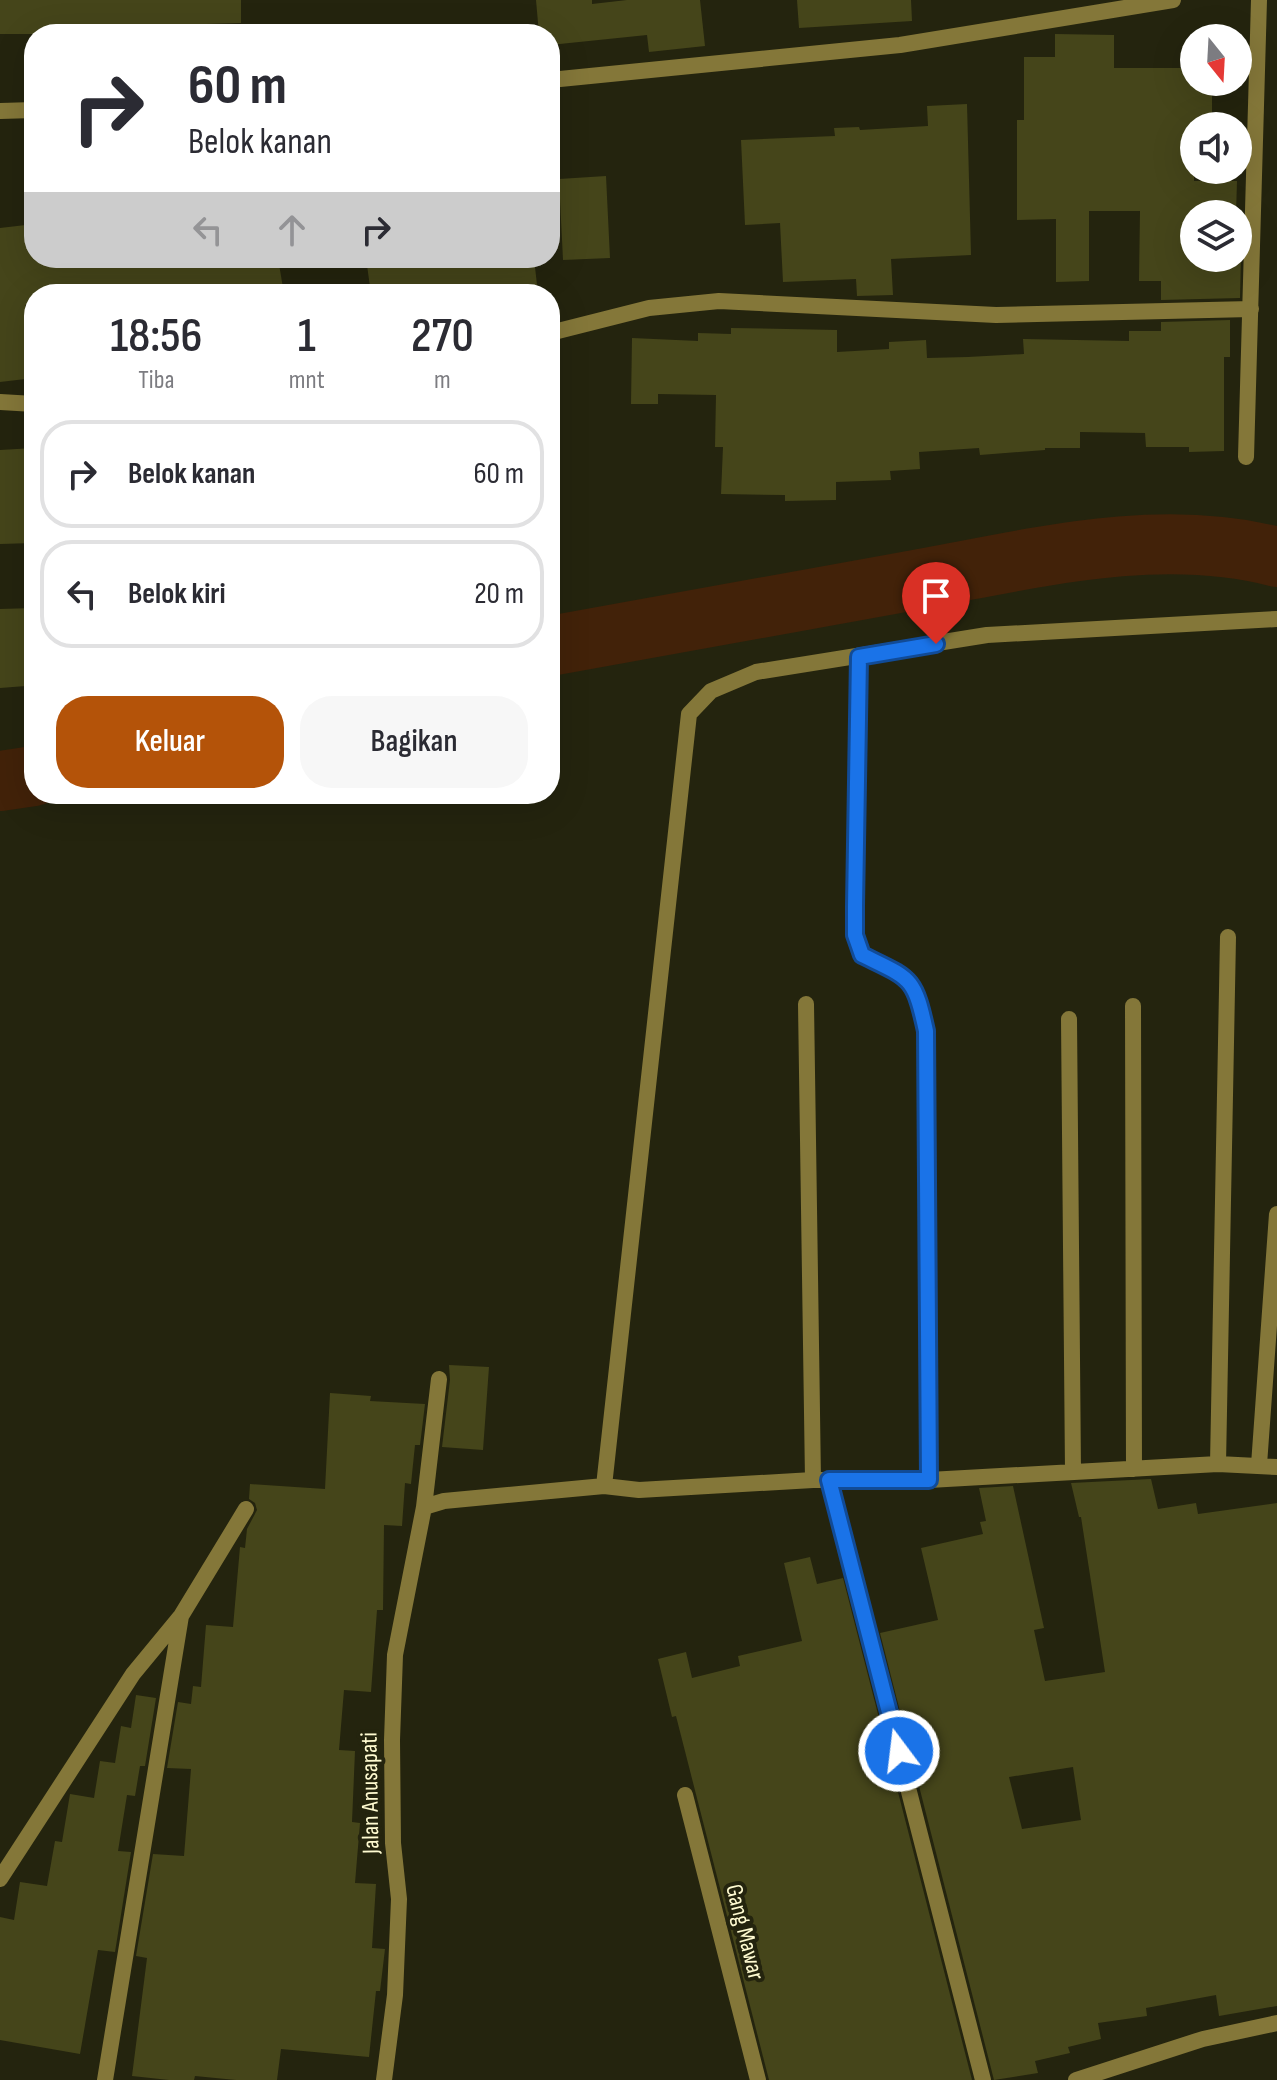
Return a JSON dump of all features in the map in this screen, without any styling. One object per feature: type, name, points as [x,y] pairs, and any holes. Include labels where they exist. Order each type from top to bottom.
[{"type":"street","points":[[560,79],[900,45],[1173,0]]},
{"type":"street","points":[[1246,457],[1259,0]]},
{"type":"street","points":[[0,111],[24,110]]},
{"type":"street","points":[[560,330],[649,308],[719,301],[996,315],[1251,309]]},
{"type":"street","points":[[0,402],[24,403]]},
{"type":"street","points":[[604,1486],[689,714],[711,691],[756,672],[987,635],[1277,619]]},
{"type":"street","points":[[859,657],[855,935],[862,955],[904,976],[915,990],[926,1031],[929,1480]]},
{"type":"street","points":[[1218,1464],[1228,937]]},
{"type":"street","points":[[806,1004],[821,1480],[983,2080]]},
{"type":"street","points":[[1133,1006],[1134,1469]]},
{"type":"street","points":[[1069,1019],[1073,1472]]},
{"type":"street","points":[[1259,1465],[1277,1214]]},
{"type":"street","name":"Jalan Anusapati","points":[[384,2080],[395,1995],[399,1899],[393,1843],[395,1655],[424,1507],[439,1379]]},
{"type":"street","points":[[424,1507],[444,1501],[604,1486],[639,1490],[821,1480],[929,1480],[1218,1464],[1277,1467]]},
{"type":"street","points":[[0,1879],[133,1674],[181,1616],[246,1509]]},
{"type":"street","points":[[105,2080],[181,1616]]},
{"type":"street","name":"Gang Mawar","points":[[685,1795],[758,2080]]},
{"type":"street","points":[[1076,2080],[1203,2039],[1277,2023]]},
{"type":"building","points":[[0,0],[241,0],[241,23],[24,24],[24,34],[0,34]]},
{"type":"building","points":[[536,0],[592,0],[592,4],[627,0],[700,0],[705,46],[649,52],[647,35],[560,44],[560,24],[538,24]]},
{"type":"building","points":[[797,0],[911,0],[912,21],[799,28]]},
{"type":"building","points":[[1055,34],[1114,35],[1114,68],[1180,68],[1180,96],[1212,96],[1212,112],[1180,112],[1180,184],[1237,184],[1236,200],[1180,200],[1180,272],[1241,272],[1240,298],[1161,300],[1161,281],[1139,281],[1140,211],[1089,211],[1089,281],[1056,282],[1056,219],[1017,220],[1017,120],[1024,120],[1024,57],[1055,57]]},
{"type":"building","points":[[967,104],[971,255],[891,259],[893,295],[857,296],[856,279],[783,282],[780,223],[745,225],[741,140],[835,136],[834,128],[859,127],[860,130],[928,126],[927,106]]},
{"type":"building","points":[[606,176],[610,258],[563,260],[560,179]]},
{"type":"building","points":[[24,225],[24,268],[280,268],[282,284],[24,284],[24,379],[0,382],[0,228]]},
{"type":"building","points":[[367,268],[535,268],[537,284],[370,284]]},
{"type":"building","points":[[1230,320],[1230,357],[1224,357],[1224,451],[1189,452],[1189,447],[1146,447],[1145,433],[1080,432],[1080,448],[1045,448],[980,455],[979,448],[919,452],[920,469],[890,471],[891,480],[836,482],[836,500],[785,501],[785,495],[721,494],[723,447],[715,447],[716,395],[658,394],[658,404],[631,404],[632,338],[698,341],[698,333],[731,334],[731,328],[837,330],[837,352],[889,349],[889,342],[926,340],[927,358],[968,357],[1024,354],[1023,339],[1129,341],[1129,331],[1161,331],[1161,322]]},
{"type":"building","points":[[24,449],[24,543],[0,544],[0,450]]},
{"type":"building","points":[[24,608],[24,686],[0,688],[0,609]]},
{"type":"building","points":[[449,1365],[489,1367],[483,1450],[442,1447]]},
{"type":"building","points":[[330,1393],[371,1396],[370,1401],[425,1404],[420,1445],[415,1445],[411,1484],[405,1483],[402,1526],[384,1525],[383,1610],[377,1610],[371,1692],[344,1690],[339,1750],[355,1751],[352,1822],[360,1823],[355,1883],[376,1884],[372,1948],[385,1949],[380,1991],[376,1991],[369,2057],[281,2049],[277,2080],[195,2076],[194,2080],[169,2080],[132,2076],[147,1958],[136,1956],[153,1854],[184,1856],[191,1769],[167,1768],[178,1702],[191,1704],[193,1686],[201,1687],[206,1625],[233,1627],[240,1547],[245,1548],[247,1529],[257,1510],[255,1503],[249,1499],[250,1484],[325,1489]]},
{"type":"building","points":[[1151,1479],[1158,1509],[1196,1503],[1198,1514],[1277,1503],[1277,2006],[1219,2016],[1216,1995],[1146,2008],[1147,2016],[1098,2023],[1101,2039],[1068,2047],[1070,2053],[1035,2061],[1038,2073],[994,2080],[880,1633],[938,1620],[921,1548],[983,1534],[980,1522],[986,1521],[979,1488],[1013,1486],[1044,1628],[1034,1630],[1045,1681],[1105,1672],[1081,1517],[1071,1483]],"holes":[[[1073,1767],[1081,1820],[1022,1829],[1009,1777]]]},
{"type":"building","points":[[810,1557],[817,1584],[843,1578],[972,2080],[769,2080],[676,1716],[672,1717],[658,1659],[686,1652],[692,1678],[740,1666],[738,1656],[802,1641],[784,1563]]},
{"type":"building","points":[[136,1695],[156,1698],[145,1766],[140,1766],[135,1796],[127,1795],[118,1851],[131,1852],[115,1952],[98,1950],[80,2054],[0,2040],[0,1917],[14,1920],[20,1882],[47,1886],[55,1841],[62,1842],[70,1794],[94,1798],[100,1761],[115,1763],[121,1726],[131,1728]]},
{"type":"waterway","points":[[560,644],[1090,550],[1184,544],[1231,548],[1277,557]]},
{"type":"waterway","points":[[0,781],[24,777]]},
{"type":"route","points":[[899,1751],[829,1480],[929,1480],[926,1031],[915,990],[904,976],[862,955],[855,935],[855,906],[859,657],[936,644]]}]
